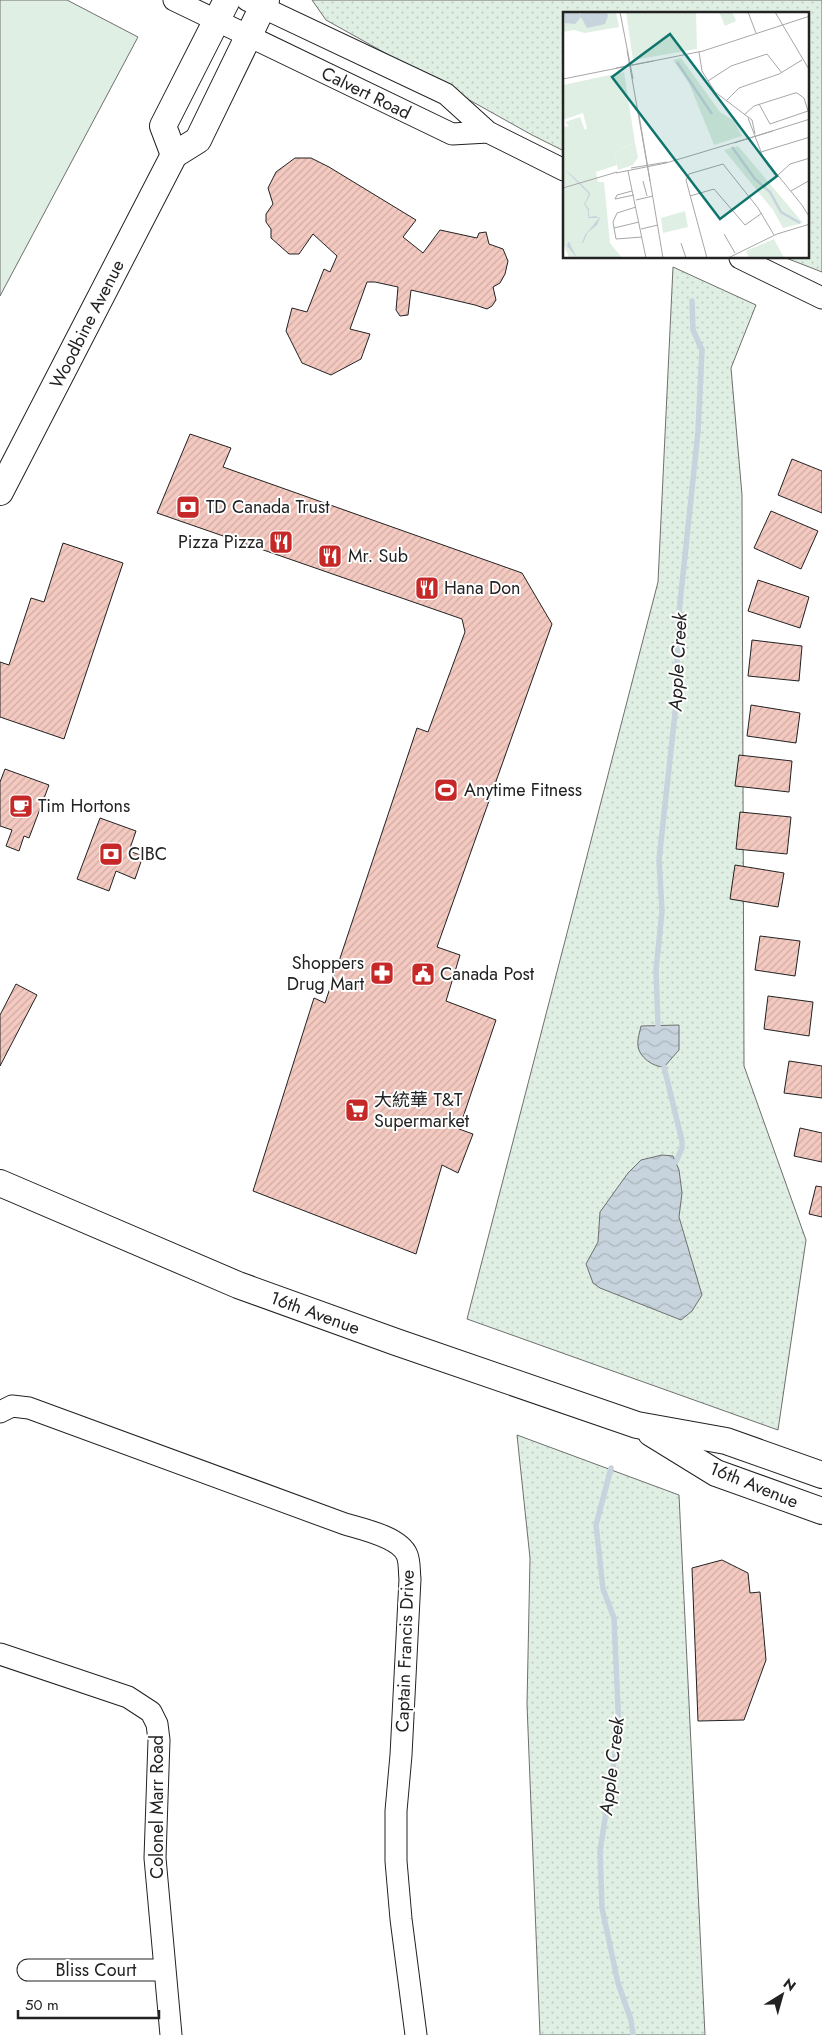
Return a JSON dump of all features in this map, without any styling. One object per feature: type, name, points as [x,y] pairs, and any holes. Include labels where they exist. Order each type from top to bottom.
[{"type":"main road","points":[[221,10],[164,126],[174,155],[198,140],[248,36],[259,2]]},
{"type":"main road","name":"Woodbine Avenue","points":[[0,492],[174,155]]},
{"type":"main road","name":"16th Avenue","points":[[0,1183],[238,1285],[396,1342],[637,1425],[726,1441],[822,1476]]},
{"type":"main road","name":"16th Avenue","points":[[637,1425],[716,1473],[822,1512]]},
{"type":"street","name":"Calvert Road","points":[[174,0],[221,10],[248,36],[452,134],[488,132]]},
{"type":"street","name":"Calvert Road","points":[[259,2],[446,94],[488,132],[563,170]]},
{"type":"street","points":[[742,259],[822,298]]},
{"type":"street","name":"Captain Francis Drive","points":[[0,1412],[12,1406],[29,1408],[345,1524],[372,1531],[400,1546],[407,1555],[410,1579],[401,1755],[396,1811],[396,1861],[401,1919],[416,2035]]},
{"type":"street","name":"Colonel Marr Road","points":[[0,1654],[128,1697],[152,1712],[157,1724],[159,1740],[155,1858],[171,2035]]},
{"type":"street","name":"Bliss Court","points":[[28,1970],[164,1970]]},
{"type":"green space","points":[[0,0],[67,0],[138,37],[0,296]]},
{"type":"green space","points":[[312,0],[822,0],[822,272],[789,259],[810,259],[810,12],[563,12],[563,150],[326,20]]},
{"type":"green space","points":[[673,267],[756,305],[731,368],[742,495],[744,1066],[806,1240],[778,1430],[467,1319],[658,582]]},
{"type":"green space","points":[[517,1435],[679,1495],[705,2035],[540,2035],[527,1704],[530,1558]]},
{"type":"water","points":[[679,1025],[679,1050],[664,1067],[647,1061],[641,1054],[638,1046],[641,1026]]},
{"type":"water","points":[[662,1155],[673,1156],[679,1170],[682,1193],[679,1217],[702,1295],[692,1311],[681,1320],[600,1288],[593,1283],[586,1264],[598,1242],[600,1212],[628,1173],[641,1160]]},
{"type":"building","points":[[295,158],[311,158],[329,167],[416,220],[403,237],[423,253],[440,230],[477,238],[479,233],[486,232],[489,244],[503,249],[508,261],[505,274],[500,283],[493,287],[496,300],[492,306],[487,309],[411,290],[408,315],[400,316],[396,310],[398,287],[367,282],[350,329],[370,334],[361,359],[331,375],[302,363],[286,331],[292,308],[307,312],[324,269],[330,272],[337,256],[313,234],[299,254],[289,254],[271,238],[271,229],[266,222],[266,214],[273,204],[268,188],[276,172]]},
{"type":"building","points":[[190,434],[231,448],[223,467],[522,573],[552,624],[437,947],[460,955],[446,1001],[496,1020],[459,1129],[473,1134],[458,1173],[442,1165],[416,1254],[253,1191],[314,998],[325,1003],[417,728],[428,732],[465,632],[462,619],[157,513]]},
{"type":"building","points":[[792,459],[822,471],[822,513],[778,495]]},
{"type":"building","points":[[771,511],[818,531],[801,569],[754,548]]},
{"type":"building","points":[[63,543],[123,563],[64,739],[0,717],[0,662],[9,665],[31,598],[44,602]]},
{"type":"building","points":[[758,580],[809,597],[800,628],[748,611]]},
{"type":"building","points":[[752,640],[802,646],[799,681],[748,676]]},
{"type":"building","points":[[751,705],[800,713],[796,743],[747,736]]},
{"type":"building","points":[[739,755],[792,761],[789,792],[735,786]]},
{"type":"building","name":"Tim Hortons","points":[[5,769],[49,785],[29,838],[24,836],[19,851],[6,846],[12,830],[0,826],[0,782]]},
{"type":"building","points":[[740,812],[791,817],[787,854],[736,849]]},
{"type":"building","name":"CIBC","points":[[100,818],[136,831],[129,851],[143,856],[135,879],[116,871],[109,891],[77,879]]},
{"type":"building","points":[[735,865],[784,873],[778,907],[730,899]]},
{"type":"building","points":[[760,936],[800,941],[795,976],[755,970]]},
{"type":"building","points":[[16,984],[37,995],[0,1066],[0,1015]]},
{"type":"building","points":[[768,996],[813,1002],[809,1036],[764,1029]]},
{"type":"building","points":[[789,1061],[822,1066],[822,1098],[784,1093]]},
{"type":"building","points":[[800,1128],[822,1133],[822,1162],[794,1156]]},
{"type":"building","points":[[816,1186],[822,1187],[822,1217],[809,1214]]},
{"type":"building","points":[[722,1560],[748,1573],[750,1593],[760,1592],[766,1660],[744,1720],[698,1721],[692,1568]]},
{"type":"waterway","name":"Apple Creek","points":[[658,1026],[656,970],[662,911],[659,860],[676,704],[678,622],[698,432],[702,350],[693,330],[692,301]]},
{"type":"waterway","name":"Apple Creek","points":[[664,1067],[682,1141],[682,1148],[676,1162]]},
{"type":"waterway","name":"Apple Creek","points":[[611,1468],[596,1525],[603,1589],[614,1618],[619,1730],[600,1851],[602,1908],[618,1983],[631,2020],[633,2035]]},
{"type":"place","name":"TD Canada Trust","points":[[188,507]]},
{"type":"place","name":"Pizza Pizza","points":[[281,542]]},
{"type":"place","name":"Mr. Sub","points":[[330,556]]},
{"type":"place","name":"Hana Don","points":[[427,588]]},
{"type":"place","name":"Anytime Fitness","points":[[446,790]]},
{"type":"place","name":"Tim Hortons","points":[[21,806]]},
{"type":"place","name":"CIBC","points":[[111,854]]},
{"type":"place","name":"Shoppers Drug Mart","points":[[382,973]]},
{"type":"place","name":"Canada Post","points":[[423,974]]},
{"type":"place","name":"大統華 T&T Supermarket","points":[[357,1110]]}]
